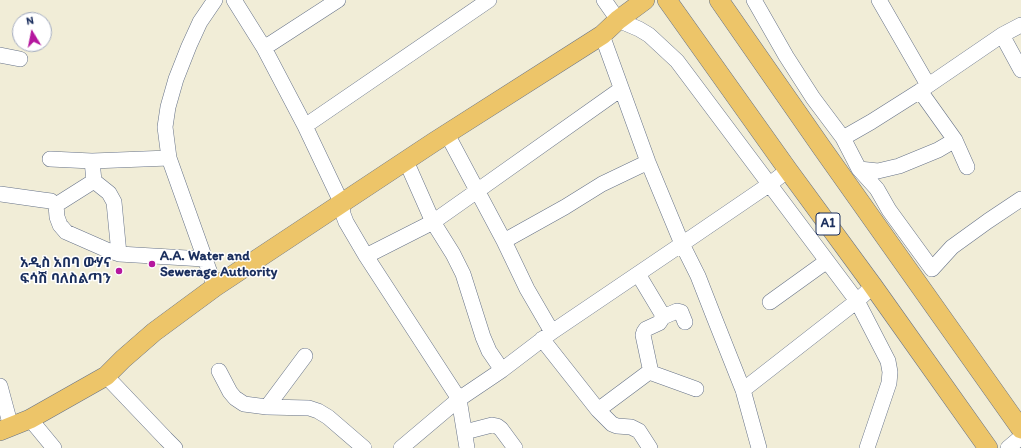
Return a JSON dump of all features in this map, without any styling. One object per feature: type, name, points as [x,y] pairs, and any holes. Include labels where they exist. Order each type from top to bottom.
[{"type":"main road","name":"A1","points":[[666,0],[988,448]]},
{"type":"main road","points":[[719,0],[1021,429]]},
{"type":"main road","points":[[6,429],[30,419],[106,376],[123,358],[154,332],[215,287],[447,134],[602,35],[618,20],[643,1]]},
{"type":"street","points":[[215,0],[200,22],[176,79],[168,107],[165,127],[169,158],[215,287]]},
{"type":"street","points":[[234,0],[264,48],[305,126],[342,204],[346,222],[366,256],[459,399],[467,448]]},
{"type":"street","points":[[264,48],[338,0]]},
{"type":"street","points":[[305,126],[489,0]]},
{"type":"street","points":[[604,0],[618,20],[649,35],[677,61],[857,301],[888,360],[890,372],[889,383],[867,448]]},
{"type":"street","points":[[754,0],[786,56],[813,98],[843,138],[859,170],[877,189],[889,210],[932,269],[952,247],[1021,199]]},
{"type":"street","points":[[879,0],[924,88],[955,140],[967,167]]},
{"type":"street","points":[[843,138],[924,88],[1002,35],[1021,25]]},
{"type":"street","points":[[602,35],[648,162],[682,244],[698,276],[742,390],[759,448]]},
{"type":"street","points":[[1002,35],[1021,70]]},
{"type":"street","points":[[0,55],[20,59]]},
{"type":"street","points":[[366,256],[433,222],[621,89]]},
{"type":"street","points":[[447,134],[504,241],[547,336],[598,410],[612,424],[617,426],[632,427],[639,431],[650,448]]},
{"type":"street","points":[[859,170],[878,171],[899,166],[938,150],[955,140]]},
{"type":"street","points":[[50,159],[92,161],[169,158]]},
{"type":"street","points":[[92,161],[94,181],[109,194],[114,202],[119,254]]},
{"type":"street","points":[[406,161],[433,222],[453,254],[462,274],[483,337],[489,351],[502,370]]},
{"type":"street","points":[[504,241],[565,207],[602,184],[648,162]]},
{"type":"street","points":[[401,448],[459,399],[502,370],[547,336],[770,184],[788,170]]},
{"type":"street","points":[[56,205],[94,181]]},
{"type":"street","points":[[0,194],[50,201],[56,205]]},
{"type":"street","points":[[56,205],[56,217],[66,232],[107,250],[119,254],[204,259]]},
{"type":"street","points":[[770,302],[827,261]]},
{"type":"street","points":[[638,274],[663,317]]},
{"type":"street","points":[[742,390],[857,301],[873,286]]},
{"type":"street","points":[[598,410],[649,372],[650,368],[643,335],[646,329],[659,323],[663,317],[677,311],[681,312],[685,322]]},
{"type":"street","points":[[267,407],[305,356]]},
{"type":"street","points":[[218,371],[230,392],[235,398],[244,404],[267,407],[309,408],[318,411],[328,417],[364,448]]},
{"type":"street","points":[[649,372],[696,390]]},
{"type":"street","points":[[106,376],[175,448]]},
{"type":"street","points":[[0,386],[6,429]]},
{"type":"street","points":[[30,419],[54,448]]},
{"type":"street","points":[[465,432],[492,425],[497,426],[515,448]]},
{"type":"street","points":[[1008,448],[1021,438]]},
{"type":"place","name":"A.A. Water and Sewerage Authority","points":[[152,264]]},
{"type":"place","name":"አዲስ አበባ ውሃና ፍሳሽ ባለስልጣን","points":[[119,271]]}]
